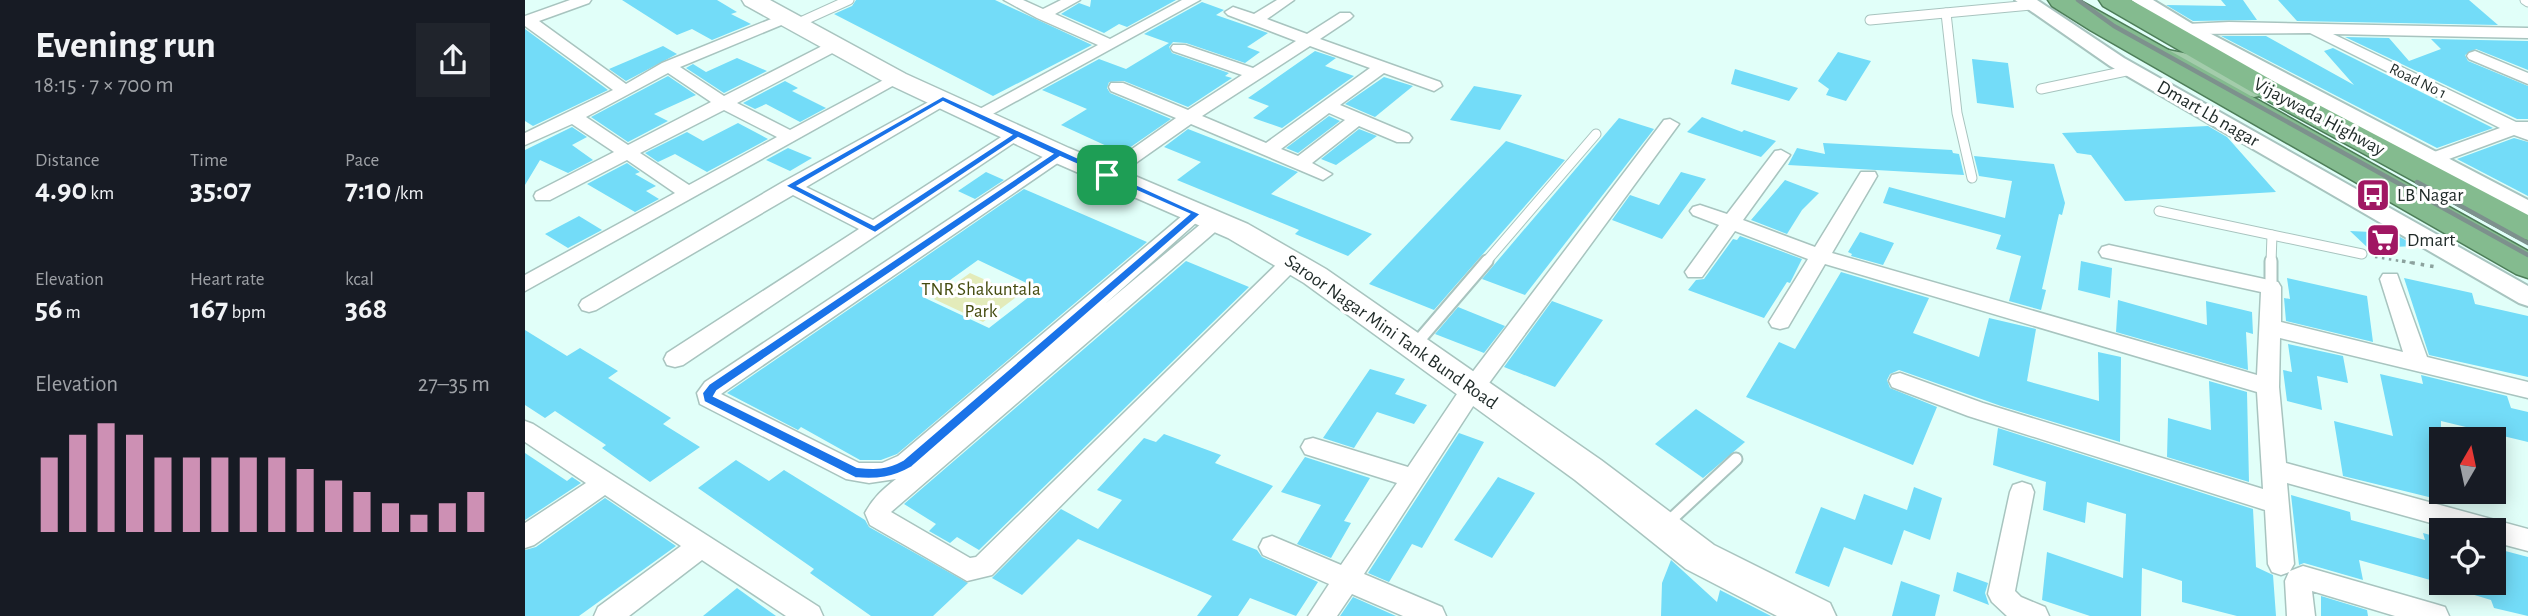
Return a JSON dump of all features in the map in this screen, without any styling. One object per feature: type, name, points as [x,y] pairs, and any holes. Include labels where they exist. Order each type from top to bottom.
[{"type":"highway","name":"Vijaywada Highway","points":[[2061,0],[2138,55],[2528,267]]},
{"type":"highway","name":"Vijaywada Highway","points":[[2112,0],[2191,39],[2528,229]]},
{"type":"highway","points":[[2138,55],[2191,39]]},
{"type":"main road","name":"Saroor Nagar Mini Tank Bund Road","points":[[773,9],[834,47],[898,79],[1059,154],[1238,231],[1315,275],[1473,388],[1700,557],[1816,616]]},
{"type":"main road","name":"Vijaywada Highway","points":[[2138,55],[2223,72],[2528,237]]},
{"type":"street","points":[[526,21],[584,0]]},
{"type":"street","points":[[1011,0],[1109,44]]},
{"type":"street","points":[[1042,15],[1073,0]]},
{"type":"street","points":[[980,116],[1193,0]]},
{"type":"street","points":[[1255,20],[1287,0]]},
{"type":"street","points":[[2140,0],[2191,39],[2528,210]]},
{"type":"street","name":"Dmart Lb nagar","points":[[2027,3],[2138,55],[2528,297]]},
{"type":"street","points":[[525,139],[625,91],[773,9]]},
{"type":"street","points":[[1233,12],[1434,86]]},
{"type":"street","points":[[1107,175],[1189,117],[1345,16]]},
{"type":"street","points":[[526,21],[625,91]]},
{"type":"street","points":[[2191,39],[2309,28],[2528,33]]},
{"type":"street","name":"Road No 1","points":[[2309,28],[2524,129]]},
{"type":"street","points":[[543,196],[834,47]]},
{"type":"street","points":[[1179,48],[1257,75]]},
{"type":"street","points":[[2475,55],[2528,79]]},
{"type":"street","points":[[668,66],[722,102],[790,137]]},
{"type":"street","points":[[1268,150],[1383,66]]},
{"type":"street","points":[[529,277],[898,79]]},
{"type":"street","points":[[1117,87],[1323,174]]},
{"type":"street","points":[[589,305],[943,99]]},
{"type":"street","points":[[1327,106],[1403,138]]},
{"type":"street","points":[[574,117],[688,193]]},
{"type":"street","points":[[1299,164],[1357,119]]},
{"type":"street","points":[[1322,616],[1473,388],[1670,124]]},
{"type":"street","points":[[2432,159],[2524,129]]},
{"type":"street","points":[[675,359],[1018,134]]},
{"type":"street","points":[[1059,154],[713,387],[708,398],[855,472],[877,475],[894,471],[1205,218]]},
{"type":"street","points":[[1695,272],[1781,155]]},
{"type":"street","points":[[1780,322],[1868,176]]},
{"type":"street","points":[[790,186],[875,229]]},
{"type":"street","points":[[1700,211],[1819,256],[2268,387]]},
{"type":"street","points":[[1205,218],[883,504],[879,518],[967,570],[983,567],[1290,261]]},
{"type":"street","points":[[2109,253],[2271,286],[2268,387],[2281,564]]},
{"type":"street","points":[[2390,279],[2417,361]]},
{"type":"street","points":[[2268,327],[2528,390]]},
{"type":"street","points":[[1900,381],[1976,410],[2275,503]]},
{"type":"street","points":[[525,430],[806,615]]},
{"type":"street","points":[[1313,447],[1412,478]]},
{"type":"street","points":[[2272,469],[2450,518]]},
{"type":"street","points":[[525,537],[604,483]]},
{"type":"street","points":[[2022,492],[2001,594],[2011,605],[2035,616]]},
{"type":"street","points":[[2506,534],[2528,540]]},
{"type":"street","points":[[608,616],[701,546]]},
{"type":"street","points":[[1272,547],[1432,616]]},
{"type":"street","points":[[2301,616],[2298,581],[2303,577],[2435,616]]},
{"type":"lane","points":[[773,9],[849,0]]},
{"type":"lane","name":"Dmart Lb nagar","points":[[1870,20],[2027,3]]},
{"type":"lane","points":[[1946,13],[1957,113],[1972,178]]},
{"type":"lane","points":[[2041,89],[2138,55]]},
{"type":"lane","points":[[1413,346],[1596,134]]},
{"type":"lane","points":[[2159,211],[2362,254]]},
{"type":"lane","points":[[2271,235],[2271,286]]},
{"type":"lane","points":[[1663,528],[1736,459]]},
{"type":"path","points":[[2362,254],[2445,268]]},
{"type":"green space","name":"TNR Shakuntala Park","points":[[970,273],[1019,295],[983,322],[934,299]]},
{"type":"building","points":[[622,0],[717,0],[737,12],[731,14],[751,24],[712,40],[692,29],[677,35]]},
{"type":"building","points":[[856,0],[995,0],[1092,45],[993,96],[834,14],[852,6]]},
{"type":"building","points":[[1091,0],[1176,0],[1127,27],[1119,24],[1104,33],[1061,14],[1079,3],[1090,7]]},
{"type":"building","points":[[2221,0],[2243,0],[2257,20],[2193,21],[2166,5],[2226,6]]},
{"type":"building","points":[[2278,0],[2469,0],[2498,25],[2297,21]]},
{"type":"building","points":[[1202,2],[1224,10],[1216,15],[1268,33],[1247,47],[1260,52],[1245,63],[1186,43],[1173,42],[1169,47],[1172,53],[1229,73],[1225,76],[1232,78],[1188,107],[1124,81],[1109,82],[1107,88],[1110,93],[1171,119],[1122,153],[1061,125],[1087,109],[1042,90],[1099,59],[1126,69],[1169,43],[1144,34]]},
{"type":"building","points":[[525,29],[608,90],[533,126],[525,121]]},
{"type":"building","points":[[2221,36],[2266,36],[2354,85],[2324,51],[2333,48],[2493,128],[2437,148]]},
{"type":"building","points":[[2345,37],[2389,38],[2409,61],[2441,49],[2431,39],[2528,41],[2528,70],[2476,49],[2465,55],[2468,61],[2528,86],[2528,119],[2517,119]]},
{"type":"building","points":[[663,46],[677,54],[626,81],[609,69]]},
{"type":"building","points":[[1315,51],[1336,58],[1325,66],[1354,76],[1282,128],[1253,118],[1269,106],[1248,98]]},
{"type":"building","points":[[1838,52],[1871,61],[1846,101],[1826,95],[1829,89],[1818,81]]},
{"type":"building","points":[[737,58],[767,71],[724,93],[686,68],[693,64],[706,72]]},
{"type":"building","points":[[1972,59],[2008,63],[2014,108],[1977,103]]},
{"type":"building","points":[[1735,69],[1798,88],[1789,101],[1731,84]]},
{"type":"building","points":[[668,76],[696,95],[654,114],[668,121],[628,142],[591,117]]},
{"type":"building","points":[[1384,77],[1413,86],[1375,117],[1345,104]]},
{"type":"building","points":[[785,81],[798,88],[792,91],[826,108],[800,122],[766,104],[755,109],[743,103]]},
{"type":"building","points":[[1474,86],[1522,95],[1500,130],[1450,120]]},
{"type":"building","points":[[1329,116],[1340,121],[1298,153],[1286,148]]},
{"type":"building","points":[[1702,117],[1776,141],[1761,157],[1687,132]]},
{"type":"building","points":[[1619,118],[1654,129],[1525,295],[1482,279]]},
{"type":"building","points":[[738,123],[768,139],[707,172],[675,154],[658,162],[645,153],[687,132],[703,141]]},
{"type":"building","points":[[2208,126],[2227,137],[2276,192],[2125,201],[2091,155],[2077,153],[2062,133]]},
{"type":"building","points":[[572,127],[587,137],[572,145],[593,160],[568,173],[540,160],[525,185],[525,150]]},
{"type":"building","points":[[1188,129],[1298,172],[1271,194],[1372,234],[1348,256],[1295,234],[1299,230],[1177,180],[1201,162],[1164,147]]},
{"type":"building","points":[[1359,129],[1377,136],[1336,165],[1321,159]]},
{"type":"building","points":[[2514,138],[2528,142],[2528,196],[2457,159]]},
{"type":"building","points":[[1506,141],[1565,160],[1434,310],[1369,284]]},
{"type":"building","points":[[1823,143],[1952,150],[1953,153],[1959,154],[1964,175],[1788,165],[1797,148],[1825,154]]},
{"type":"building","points":[[788,148],[812,158],[790,171],[766,160]]},
{"type":"building","points":[[1974,156],[2054,164],[2065,203],[2062,215],[2059,214],[2042,289],[2046,290],[2041,310],[2009,301],[2021,256],[1996,249],[2001,235],[1883,203],[1889,187],[2005,218],[2012,181],[1979,176]]},
{"type":"building","points":[[627,163],[640,172],[635,174],[656,186],[646,191],[659,199],[635,212],[587,184]]},
{"type":"building","points":[[986,172],[1004,180],[975,199],[958,191]]},
{"type":"building","points":[[1681,172],[1706,179],[1662,239],[1612,220],[1630,195],[1659,205]]},
{"type":"building","points":[[1785,180],[1819,193],[1802,210],[1787,234],[1751,220]]},
{"type":"building","points":[[1024,189],[1147,242],[897,454],[881,460],[860,460],[801,427],[798,430],[727,393]],"holes":[[[978,260],[1039,289],[989,328],[925,298]]]},
{"type":"building","points":[[579,216],[602,230],[568,248],[545,234]]},
{"type":"building","name":"Dmart","points":[[2350,231],[2393,233],[2416,246],[2368,248]]},
{"type":"building","points":[[1860,232],[1894,243],[1883,265],[1851,256],[1848,252]]},
{"type":"building","points":[[1740,236],[1802,259],[1790,283],[1787,282],[1764,318],[1688,290],[1696,280],[1704,279],[1733,239],[1737,240]]},
{"type":"building","points":[[1186,261],[1249,287],[979,550],[957,537],[950,543],[929,531],[936,524],[904,504]]},
{"type":"building","points":[[2081,261],[2112,268],[2110,298],[2078,290]]},
{"type":"building","points":[[1841,272],[1929,298],[1913,333],[1979,357],[1989,318],[2036,329],[2027,381],[2099,401],[2098,352],[2121,357],[2120,442],[2001,406],[1899,370],[1890,374],[1887,380],[1890,388],[1937,407],[1913,465],[1746,397],[1779,342],[1795,349]]},
{"type":"building","points":[[2287,278],[2367,296],[2373,342],[2286,321],[2284,298],[2290,299]]},
{"type":"building","points":[[2404,278],[2472,293],[2475,304],[2528,316],[2528,377],[2429,355]]},
{"type":"building","points":[[2118,300],[2207,325],[2206,301],[2252,312],[2253,334],[2246,332],[2248,370],[2116,332]]},
{"type":"building","points":[[1552,301],[1603,320],[1555,387],[1504,367]]},
{"type":"building","points":[[1458,307],[1505,326],[1484,353],[1435,334]]},
{"type":"building","points":[[525,330],[567,356],[580,348],[618,371],[608,378],[671,418],[663,424],[700,447],[650,482],[602,448],[606,445],[555,411],[545,418],[525,405]]},
{"type":"building","points":[[2288,344],[2343,356],[2348,383],[2317,376],[2322,410],[2287,401],[2283,370],[2292,372]]},
{"type":"building","points":[[1370,369],[1405,379],[1395,394],[1427,405],[1414,424],[1377,412],[1354,448],[1323,438]]},
{"type":"building","points":[[2380,374],[2423,384],[2421,375],[2507,396],[2511,408],[2528,412],[2528,442],[2506,437],[2506,427],[2466,427],[2441,421],[2441,427],[2429,427],[2429,497],[2343,476],[2334,421],[2393,436]]},
{"type":"building","points":[[2209,381],[2247,392],[2249,482],[2167,457],[2168,418],[2211,430]]},
{"type":"building","points":[[1696,409],[1745,442],[1703,478],[1655,444]]},
{"type":"building","points":[[1998,428],[2253,509],[2256,567],[2273,575],[2276,616],[2237,616],[2182,602],[2182,581],[2142,568],[2141,616],[2090,616],[2042,600],[2047,552],[2123,578],[2126,514],[2087,502],[2085,523],[2043,510],[2046,482],[1993,465]]},
{"type":"building","points":[[1459,433],[1484,442],[1422,548],[1412,544],[1389,582],[1368,573]]},
{"type":"building","points":[[1164,434],[1221,455],[1215,463],[1273,486],[1232,540],[1257,550],[1262,557],[1318,582],[1296,616],[1250,598],[1238,616],[1197,616],[1212,596],[1078,539],[1022,595],[992,578],[1061,509],[1098,529],[1122,500],[1097,490],[1144,438],[1156,442]]},
{"type":"building","points":[[525,453],[567,481],[572,477],[581,483],[525,520]]},
{"type":"building","points":[[1305,457],[1370,478],[1344,521],[1351,523],[1331,558],[1297,544],[1321,505],[1281,492]]},
{"type":"building","points":[[736,460],[769,481],[784,470],[865,520],[869,527],[968,583],[933,616],[871,616],[810,573],[814,569],[698,488]]},
{"type":"building","points":[[1498,477],[1535,493],[1492,558],[1454,540]]},
{"type":"building","points":[[1914,487],[1942,498],[1930,540],[1904,530],[1892,565],[1844,547],[1829,587],[1795,573],[1821,507],[1855,520],[1864,494],[1907,510]]},
{"type":"building","points":[[2291,495],[2350,512],[2351,520],[2425,540],[2423,533],[2429,535],[2429,580],[2359,560],[2363,580],[2304,563],[2299,565]]},
{"type":"building","points":[[605,498],[676,546],[579,616],[525,616],[525,550],[536,547]]},
{"type":"building","points":[[2506,551],[2528,557],[2528,616],[2494,608],[2491,600],[2474,595],[2506,595]]},
{"type":"building","points":[[1671,560],[1717,602],[1720,590],[1771,616],[1661,616],[1662,583]]},
{"type":"building","points":[[1957,572],[1988,583],[1985,593],[1989,605],[1953,591]]},
{"type":"building","points":[[1901,581],[1940,595],[1935,616],[1892,616]]},
{"type":"building","points":[[737,588],[776,616],[703,616]]},
{"type":"building","points":[[2321,596],[2367,610],[2368,616],[2321,616]]},
{"type":"building","points":[[1353,597],[1396,616],[1340,616]]},
{"type":"railway","points":[[2078,0],[2114,26],[2528,255]]},
{"type":"railway","points":[[2417,182],[2528,243]]},
{"type":"place","name":"LB Nagar","points":[[2373,195]]},
{"type":"place","name":"Dmart","points":[[2383,240]]},
{"type":"route","points":[[1107,175],[1018,134],[875,229],[790,186],[925,109],[943,99],[1059,154],[713,387],[708,398],[855,472],[877,475],[894,471],[907,463],[1196,214],[1107,175]]}]
